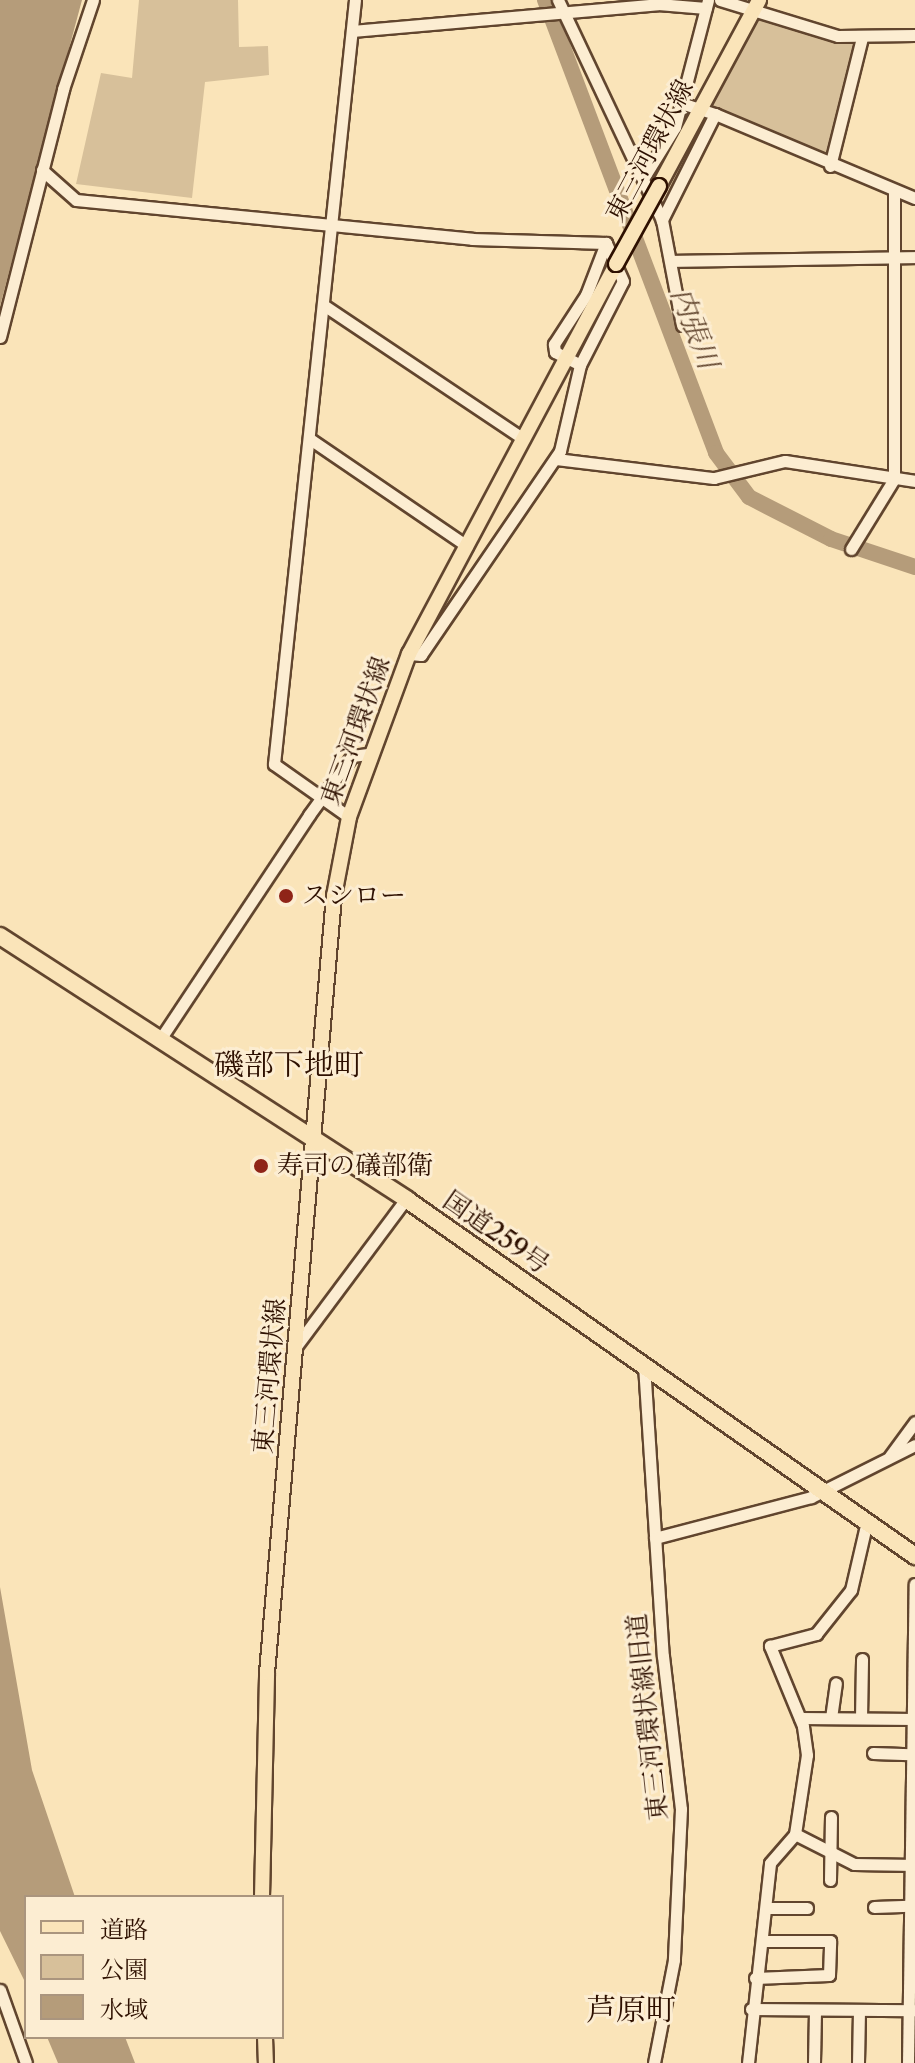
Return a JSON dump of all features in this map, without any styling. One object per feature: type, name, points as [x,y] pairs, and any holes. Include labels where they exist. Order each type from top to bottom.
[{"type":"highway","name":"国道259号","points":[[0,936],[406,1199],[818,1491],[915,1556]]},
{"type":"main road","name":"東三河環状線","points":[[262,1895],[267,1673],[334,896],[349,817],[368,754],[409,654],[659,186],[708,112],[756,6]]},
{"type":"main road","points":[[265,2039],[266,2063]]},
{"type":"street","points":[[0,337],[42,170],[93,0]]},
{"type":"street","points":[[349,817],[274,764],[336,224],[355,0]]},
{"type":"street","points":[[558,0],[567,11],[602,102],[644,177],[662,220],[682,325]]},
{"type":"street","points":[[720,0],[756,6],[862,38],[915,35]]},
{"type":"street","points":[[352,31],[536,15],[608,4],[707,4],[681,103],[661,154],[644,177]]},
{"type":"street","points":[[830,166],[862,38]]},
{"type":"street","points":[[681,103],[915,198]]},
{"type":"street","points":[[662,220],[708,112]]},
{"type":"street","points":[[42,170],[76,200],[336,224],[606,243]]},
{"type":"street","points":[[851,549],[894,479],[894,191]]},
{"type":"street","points":[[580,365],[565,359],[554,344],[606,243]]},
{"type":"street","points":[[409,654],[421,655],[556,459],[580,365],[623,281],[606,243]]},
{"type":"street","points":[[672,261],[915,257]]},
{"type":"street","points":[[325,306],[524,439]]},
{"type":"street","points":[[310,439],[467,546]]},
{"type":"street","points":[[556,459],[720,477],[785,461],[915,481]]},
{"type":"street","points":[[159,1041],[352,756],[368,754]]},
{"type":"street","points":[[297,1345],[406,1199]]},
{"type":"street","name":"東三河環状線旧道","points":[[644,1365],[655,1538],[680,1763],[682,1853],[669,2000],[654,2063]]},
{"type":"street","points":[[887,1459],[915,1422]]},
{"type":"street","points":[[655,1538],[680,1537],[818,1491],[915,1445]]},
{"type":"street","points":[[748,2063],[755,1978],[766,1941],[770,1863],[795,1834],[807,1755],[800,1718],[770,1646],[816,1634],[851,1590],[867,1521]]},
{"type":"street","points":[[908,2063],[912,2041],[909,1906],[915,1584]]},
{"type":"street","points":[[861,1718],[862,1659]]},
{"type":"street","points":[[831,1718],[836,1683]]},
{"type":"street","points":[[800,1718],[913,1719]]},
{"type":"street","points":[[873,1753],[910,1754]]},
{"type":"street","points":[[830,1880],[831,1817]]},
{"type":"street","points":[[795,1834],[854,1864],[912,1865]]},
{"type":"street","points":[[874,1907],[909,1906]]},
{"type":"street","points":[[768,1908],[807,1908]]},
{"type":"street","points":[[755,1978],[829,1975],[830,1941],[766,1941]]},
{"type":"street","points":[[0,1990],[26,2063]]},
{"type":"street","points":[[751,2009],[912,2010]]},
{"type":"street","points":[[814,2063],[815,2010]]},
{"type":"street","points":[[858,2063],[859,2010]]},
{"type":"green space","points":[[139,0],[238,0],[239,47],[268,46],[269,75],[205,82],[192,198],[76,184],[101,73],[132,78]]},
{"type":"green space","points":[[758,17],[857,43],[828,160],[715,112],[712,103]]},
{"type":"water","points":[[0,0],[82,0],[0,306]]},
{"type":"water","points":[[0,1587],[32,1770],[74,1895],[24,1895],[24,1980],[0,1931]]},
{"type":"water","points":[[48,2039],[126,2039],[135,2063],[58,2063]]},
{"type":"waterway","name":"内張川","points":[[545,0],[716,453],[749,497],[831,539],[915,567]]},
{"type":"place","name":"スシロー","points":[[286,896]]},
{"type":"place","name":"寿司の礒部衛","points":[[261,1166]]},
{"type":"district","name":"磯部下地町","points":[[289,1065]]},
{"type":"district","name":"芦原町","points":[[631,2010]]}]
